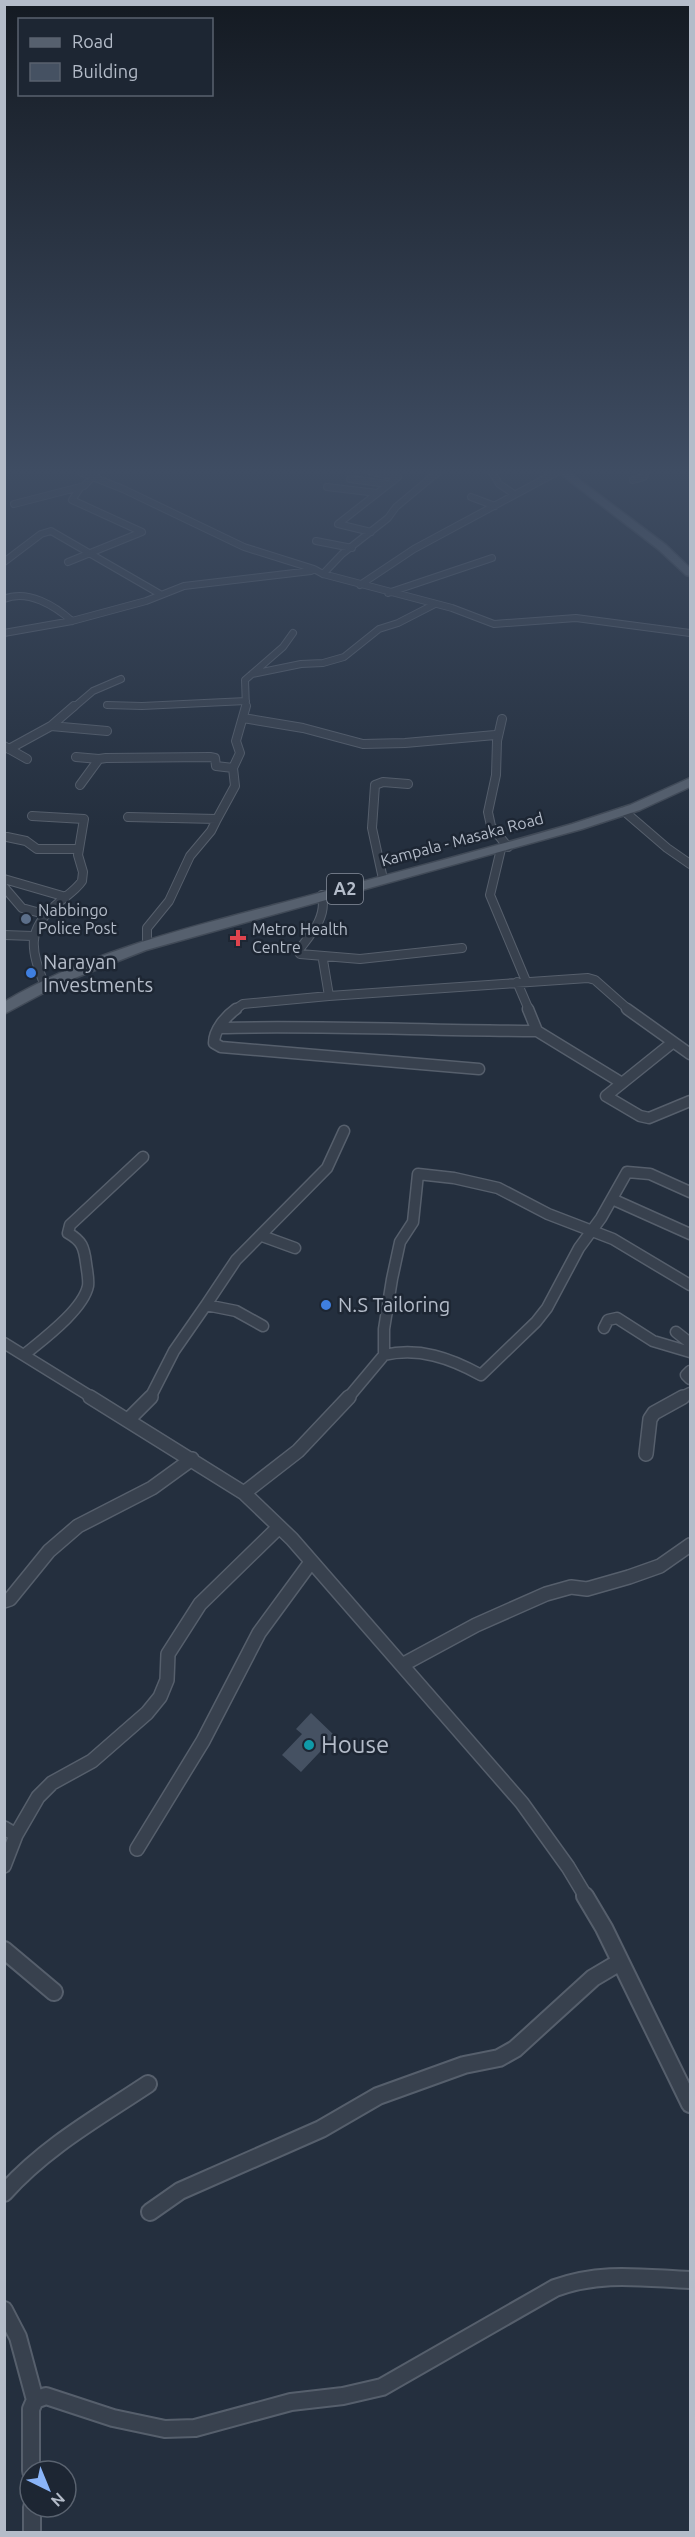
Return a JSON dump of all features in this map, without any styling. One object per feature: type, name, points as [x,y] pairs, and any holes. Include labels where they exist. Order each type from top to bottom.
[{"type":"main road","name":"Kampala - Masaka Road","points":[[4,1009],[45,986],[98,962],[147,945],[322,895],[504,848],[624,811],[690,782]]},
{"type":"street","points":[[154,590],[160,594]]},
{"type":"street","points":[[4,633],[72,621],[146,601],[172,590]]},
{"type":"street","points":[[379,590],[452,608],[494,624],[576,618],[690,633]]},
{"type":"street","points":[[388,593],[396,590]]},
{"type":"street","points":[[4,599],[15,596],[47,604],[58,609],[72,621]]},
{"type":"street","points":[[250,674],[302,664],[322,663],[344,657],[379,629],[398,623],[435,604]]},
{"type":"street","points":[[147,945],[147,928],[170,901],[190,856],[211,831],[235,786],[233,768],[239,758],[236,741],[246,701],[245,680],[280,651],[293,633]]},
{"type":"street","points":[[4,758],[9,749],[51,726],[93,691],[121,680]]},
{"type":"street","points":[[107,705],[159,706],[213,701],[246,701]]},
{"type":"street","points":[[243,718],[303,728],[363,744],[405,743],[495,735]]},
{"type":"street","points":[[502,719],[495,735],[496,775],[487,812],[491,826],[504,848],[496,863],[490,895],[522,982],[537,1031]]},
{"type":"street","points":[[51,726],[107,731]]},
{"type":"street","points":[[9,749],[27,759]]},
{"type":"street","points":[[76,757],[99,759],[210,756],[215,759],[216,766],[233,768]]},
{"type":"street","points":[[80,785],[99,759]]},
{"type":"street","points":[[383,879],[372,828],[375,785],[383,782],[408,784]]},
{"type":"street","points":[[624,811],[667,848],[690,864]]},
{"type":"street","points":[[32,816],[84,819],[78,849],[83,879],[66,897],[44,914],[33,936],[32,954],[45,986]]},
{"type":"street","points":[[128,817],[217,819]]},
{"type":"street","points":[[7,837],[26,841],[37,849],[78,849]]},
{"type":"street","points":[[482,854],[496,863]]},
{"type":"street","points":[[4,879],[66,897]]},
{"type":"street","points":[[4,887],[22,908],[44,914]]},
{"type":"street","points":[[322,895],[325,904],[324,913],[298,951],[300,954],[323,960],[404,956],[462,948]]},
{"type":"street","points":[[4,935],[33,936]]},
{"type":"street","points":[[323,960],[329,996]]},
{"type":"street","points":[[479,1069],[221,1047],[213,1040],[230,1014],[243,1004],[580,978],[592,979],[672,1043],[690,1054]]},
{"type":"street","points":[[219,1028],[299,1026],[448,1031],[537,1031],[622,1083]]},
{"type":"street","points":[[672,1043],[606,1096],[645,1118],[667,1112],[690,1101]]},
{"type":"street","points":[[128,1420],[152,1396],[174,1351],[236,1260],[327,1168],[344,1131]]},
{"type":"street","points":[[24,1355],[55,1328],[82,1299],[87,1290],[85,1247],[81,1240],[68,1233],[70,1225],[142,1157]]},
{"type":"street","points":[[384,1355],[411,1350],[447,1360],[481,1375],[536,1322],[547,1308],[590,1231],[601,1218],[625,1175],[631,1170],[650,1175],[690,1192]]},
{"type":"street","points":[[244,1493],[298,1451],[366,1379],[384,1355],[384,1329],[392,1279],[400,1242],[413,1222],[418,1174],[454,1178],[498,1188],[548,1214],[613,1239],[690,1285]]},
{"type":"street","points":[[612,1198],[690,1234]]},
{"type":"street","points":[[262,1236],[295,1248]]},
{"type":"street","points":[[206,1305],[218,1305],[230,1309],[248,1316],[263,1326]]},
{"type":"street","points":[[604,1328],[608,1320],[617,1318],[653,1341],[690,1352]]},
{"type":"street","points":[[676,1332],[690,1343]]},
{"type":"street","points":[[4,1343],[244,1493],[311,1562],[522,1803],[568,1867],[604,1929],[690,2104]]},
{"type":"street","points":[[690,1371],[686,1374],[690,1379]]},
{"type":"street","points":[[646,1454],[647,1444],[653,1430],[650,1419],[654,1413],[690,1393]]},
{"type":"street","points":[[4,1601],[10,1599],[49,1551],[78,1526],[152,1488],[192,1459]]},
{"type":"street","points":[[4,1866],[10,1832],[38,1797],[52,1783],[92,1761],[147,1713],[160,1697],[166,1680],[168,1654],[200,1604],[279,1527]]},
{"type":"street","points":[[402,1665],[476,1625],[546,1593],[572,1587],[587,1589],[629,1577],[660,1566],[690,1545]]},
{"type":"street","points":[[137,1849],[192,1761],[259,1634],[311,1562]]},
{"type":"street","points":[[4,1950],[54,1992]]},
{"type":"street","points":[[150,2212],[180,2191],[321,2129],[378,2096],[464,2065],[499,2058],[515,2049],[593,1978],[620,1962]]},
{"type":"street","points":[[4,2193],[50,2150],[148,2084]]},
{"type":"street","points":[[35,2400],[46,2396],[113,2418],[165,2429],[195,2428],[291,2402],[343,2396],[382,2387],[555,2288],[580,2279],[609,2276],[690,2280]]},
{"type":"street","points":[[4,2310],[18,2337],[35,2400],[31,2409],[31,2459]]},
{"type":"building","name":"House","points":[[311,1713],[335,1736],[301,1772],[282,1755],[302,1734],[296,1729]]},
{"type":"place","name":"Nabbingo Police Post","points":[[26,919]]},
{"type":"place","name":"Metro Health Centre","points":[[238,938]]},
{"type":"place","name":"Narayan Investments","points":[[31,973]]},
{"type":"place","name":"N.S Tailoring","points":[[326,1305]]},
{"type":"place","name":"House","points":[[309,1745]]}]
